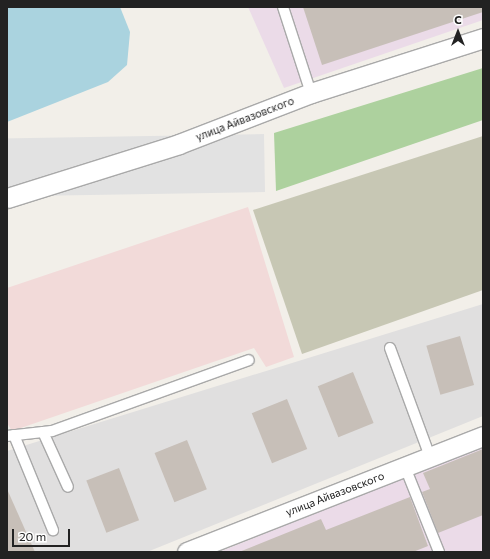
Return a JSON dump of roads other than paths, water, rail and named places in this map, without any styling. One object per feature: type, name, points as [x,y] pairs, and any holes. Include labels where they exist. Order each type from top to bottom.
[{"type":"street","name":"улица Айвазовского","points":[[7,198],[180,144],[311,93],[483,38]]},
{"type":"street","name":"улица Айвазовского","points":[[187,552],[483,436]]},
{"type":"lane","points":[[283,7],[311,93]]},
{"type":"lane","points":[[390,348],[430,457]]},
{"type":"lane","points":[[53,530],[10,435],[43,432],[249,360]]},
{"type":"lane","points":[[43,432],[68,487]]},
{"type":"lane","points":[[405,467],[439,552]]},
{"type":"water","points":[[7,7],[120,7],[130,32],[127,65],[108,82],[7,122]]}]
